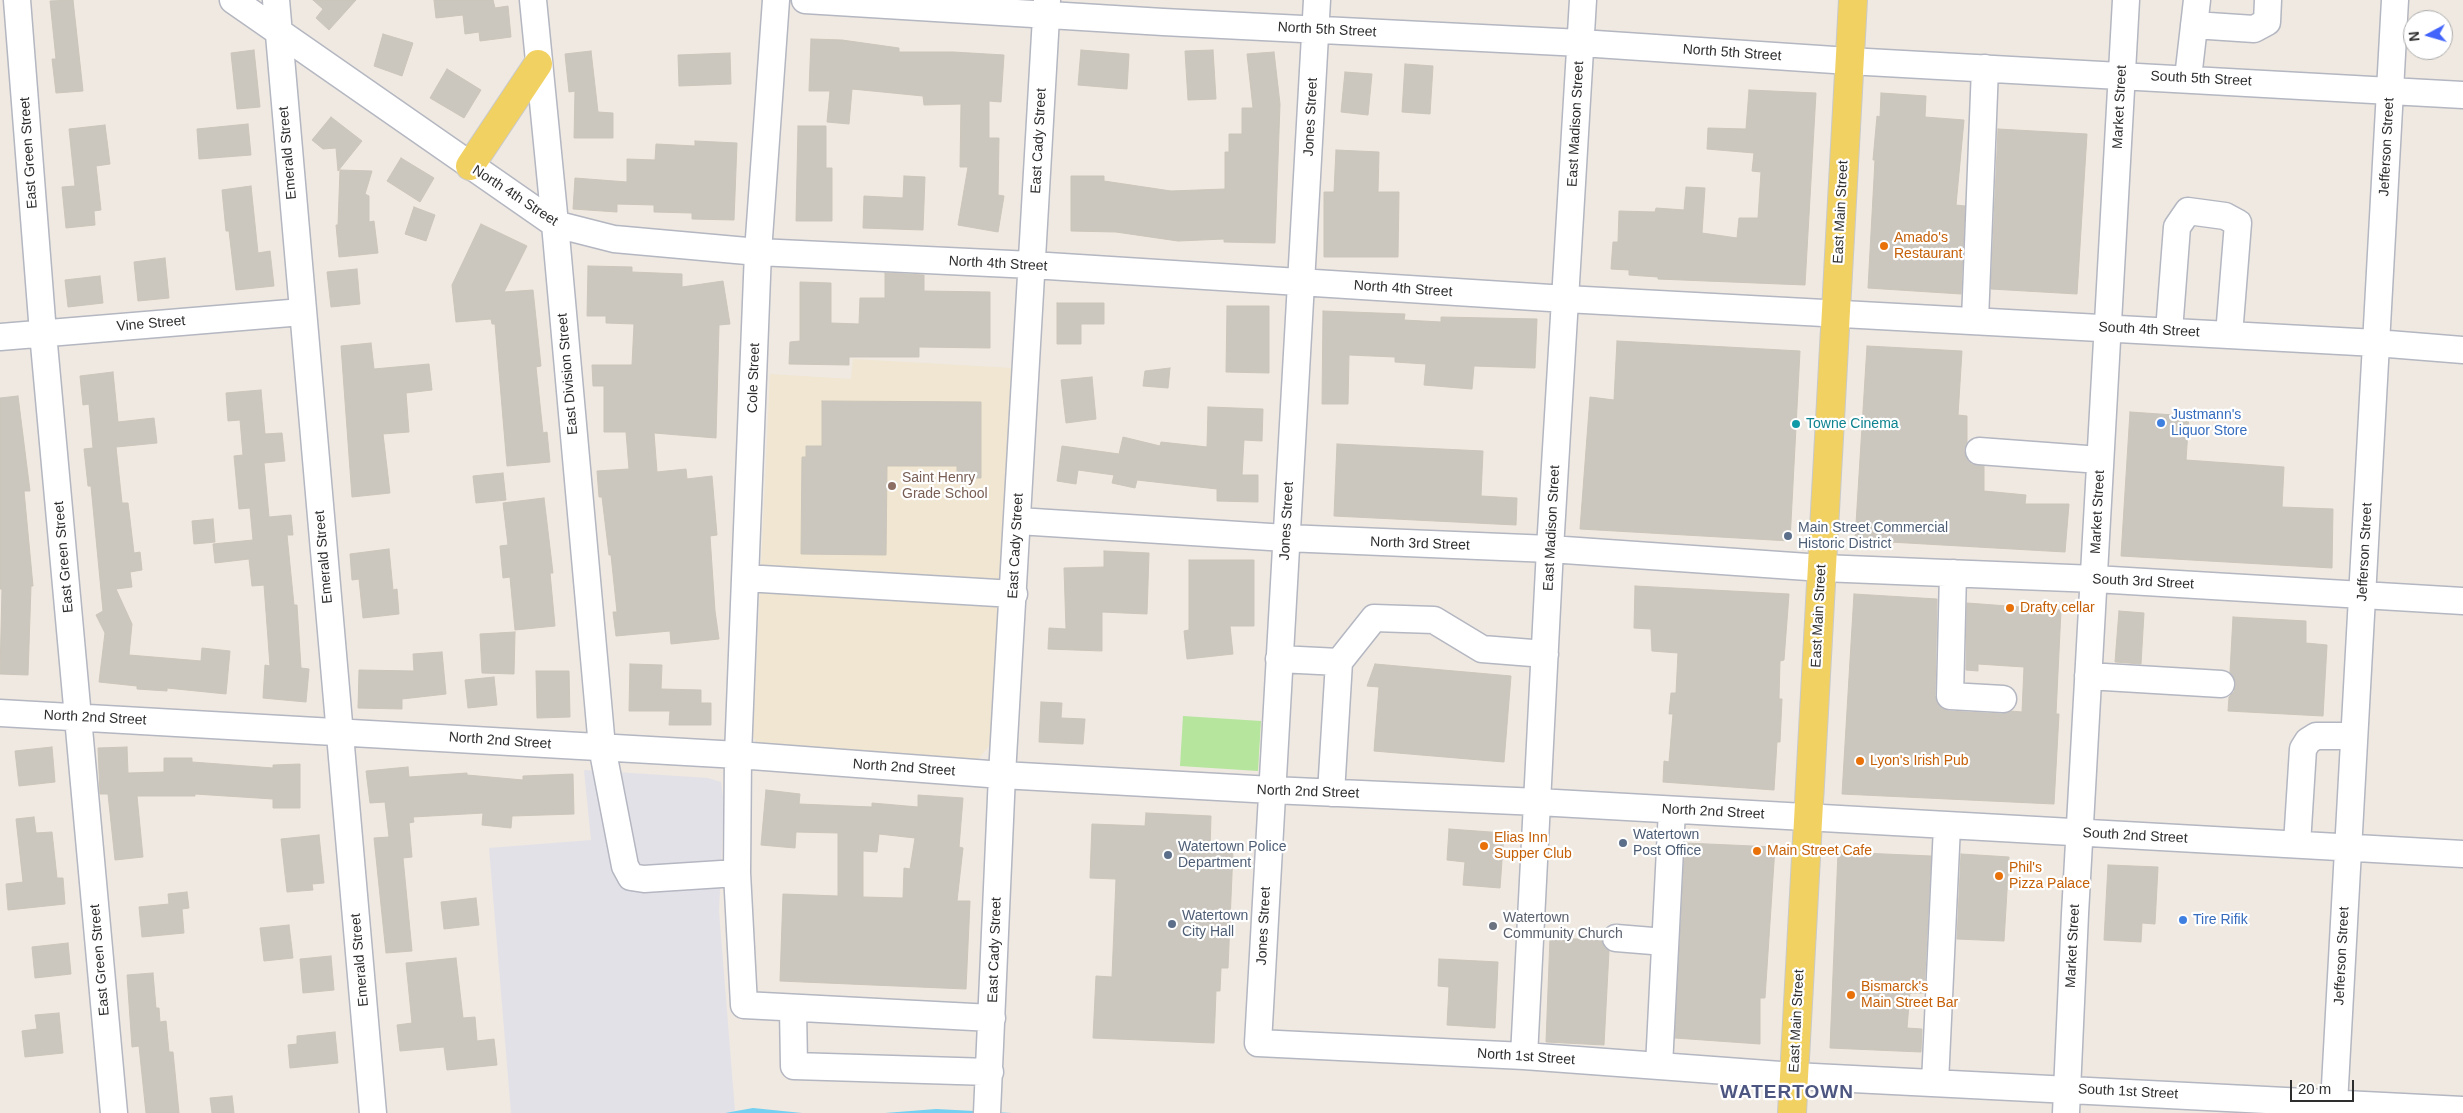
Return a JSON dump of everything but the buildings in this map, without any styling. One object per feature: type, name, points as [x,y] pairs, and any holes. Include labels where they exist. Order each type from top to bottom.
[{"type":"main road","name":"East Main Street","points":[[1792,1113],[1853,0]]},
{"type":"main road","points":[[470,166],[538,64]]},
{"type":"street","name":"East Green Street","points":[[17,0],[43,333],[114,1113]]},
{"type":"street","name":"North 4th Street","points":[[233,0],[555,224],[614,239],[758,252],[1032,265],[1566,299],[1836,313]]},
{"type":"street","name":"Emerald Street","points":[[276,0],[373,1113]]},
{"type":"street","name":"East Division Street","points":[[533,0],[602,747],[625,866],[631,877],[644,879],[737,873]]},
{"type":"street","name":"Cole Street","points":[[776,0],[758,252],[738,756],[737,873],[744,1006],[793,1009]]},
{"type":"street","name":"North 5th Street","points":[[805,0],[1047,7],[1316,30],[1581,43],[1850,61]]},
{"type":"street","name":"Jones Street","points":[[1258,1043],[1317,0]]},
{"type":"street","name":"East Madison Street","points":[[1524,1056],[1550,550],[1583,0]]},
{"type":"street","name":"Market Street","points":[[2067,1101],[2079,833],[2095,579],[2126,0]]},
{"type":"street","points":[[2188,78],[2196,12],[2254,29],[2267,22],[2268,0]]},
{"type":"street","name":"Jefferson Street","points":[[2334,1104],[2395,0]]},
{"type":"street","name":"East Cady Street","points":[[989,1092],[1002,775],[1047,7]]},
{"type":"street","name":"South 5th Street","points":[[1850,61],[2188,78],[2463,95]]},
{"type":"street","points":[[1976,320],[1985,68]]},
{"type":"street","points":[[2169,331],[2177,227],[2188,211],[2225,216],[2238,223],[2229,335]]},
{"type":"street","name":"Vine Street","points":[[0,337],[302,312]]},
{"type":"street","name":"South 4th Street","points":[[1836,313],[2376,343],[2463,350]]},
{"type":"street","points":[[1979,451],[2100,460]]},
{"type":"street","name":"North 3rd Street","points":[[1018,521],[1286,538],[1550,550],[1822,568]]},
{"type":"street","name":"South 3rd Street","points":[[1822,568],[2095,579],[2463,601]]},
{"type":"street","points":[[1953,573],[1950,696],[2003,700]]},
{"type":"street","points":[[745,578],[1014,594]]},
{"type":"street","points":[[1331,793],[1339,662],[1374,618],[1434,620],[1482,649],[1545,654]]},
{"type":"street","points":[[1280,660],[1339,662]]},
{"type":"street","points":[[2088,676],[2221,684]]},
{"type":"street","name":"North 2nd Street","points":[[0,713],[602,747],[1002,775],[1538,802],[1808,818]]},
{"type":"street","points":[[2298,844],[2303,748],[2308,741],[2316,736],[2354,736]]},
{"type":"street","points":[[1659,1066],[1672,810]]},
{"type":"street","name":"South 2nd Street","points":[[1808,818],[2463,854]]},
{"type":"street","points":[[1935,1083],[1947,826]]},
{"type":"street","points":[[1616,938],[1665,942]]},
{"type":"street","points":[[989,1092],[794,1066],[793,1009],[992,1018]]},
{"type":"street","name":"North 1st Street","points":[[1258,1043],[1524,1056],[1794,1076]]},
{"type":"street","name":"South 1st Street","points":[[1794,1076],[1935,1083],[2067,1101],[2232,1106],[2334,1104],[2463,1110]]},
{"type":"shaded area","points":[[853,359],[1013,368],[990,745],[979,758],[972,760],[766,748],[757,744],[753,736],[770,374],[851,379]]},
{"type":"shaded area","points":[[584,770],[708,778],[721,782],[724,804],[719,911],[735,1111],[725,1113],[511,1113],[489,848],[591,840]]},
{"type":"green space","points":[[1183,716],[1261,721],[1258,771],[1180,766]]},
{"type":"water","points":[[753,1108],[802,1113],[725,1113]]},
{"type":"water","points":[[936,1109],[1012,1113],[885,1113]]},
{"type":"place","name":"Amado's Restaurant","points":[[1884,246]]},
{"type":"place","name":"Justmann's Liquor Store","points":[[2161,423]]},
{"type":"place","name":"Towne Cinema","points":[[1796,424]]},
{"type":"place","name":"Saint Henry Grade School","points":[[892,486]]},
{"type":"place","name":"Main Street Commercial Historic District","points":[[1788,536]]},
{"type":"place","name":"Drafty cellar","points":[[2010,608]]},
{"type":"place","name":"Lyon's Irish Pub","points":[[1860,761]]},
{"type":"place","name":"Watertown Post Office","points":[[1623,843]]},
{"type":"place","name":"Elias Inn Supper Club","points":[[1484,846]]},
{"type":"place","name":"Main Street Cafe","points":[[1757,851]]},
{"type":"place","name":"Watertown Police Department","points":[[1168,855]]},
{"type":"place","name":"Phil's Pizza Palace","points":[[1999,876]]},
{"type":"place","name":"Tire Rifik","points":[[2183,920]]},
{"type":"place","name":"Watertown City Hall","points":[[1172,924]]},
{"type":"place","name":"Watertown Community Church","points":[[1493,926]]},
{"type":"place","name":"Bismarck's Main Street Bar","points":[[1851,995]]},
{"type":"district","name":"WATERTOWN","points":[[1787,1093]]}]
